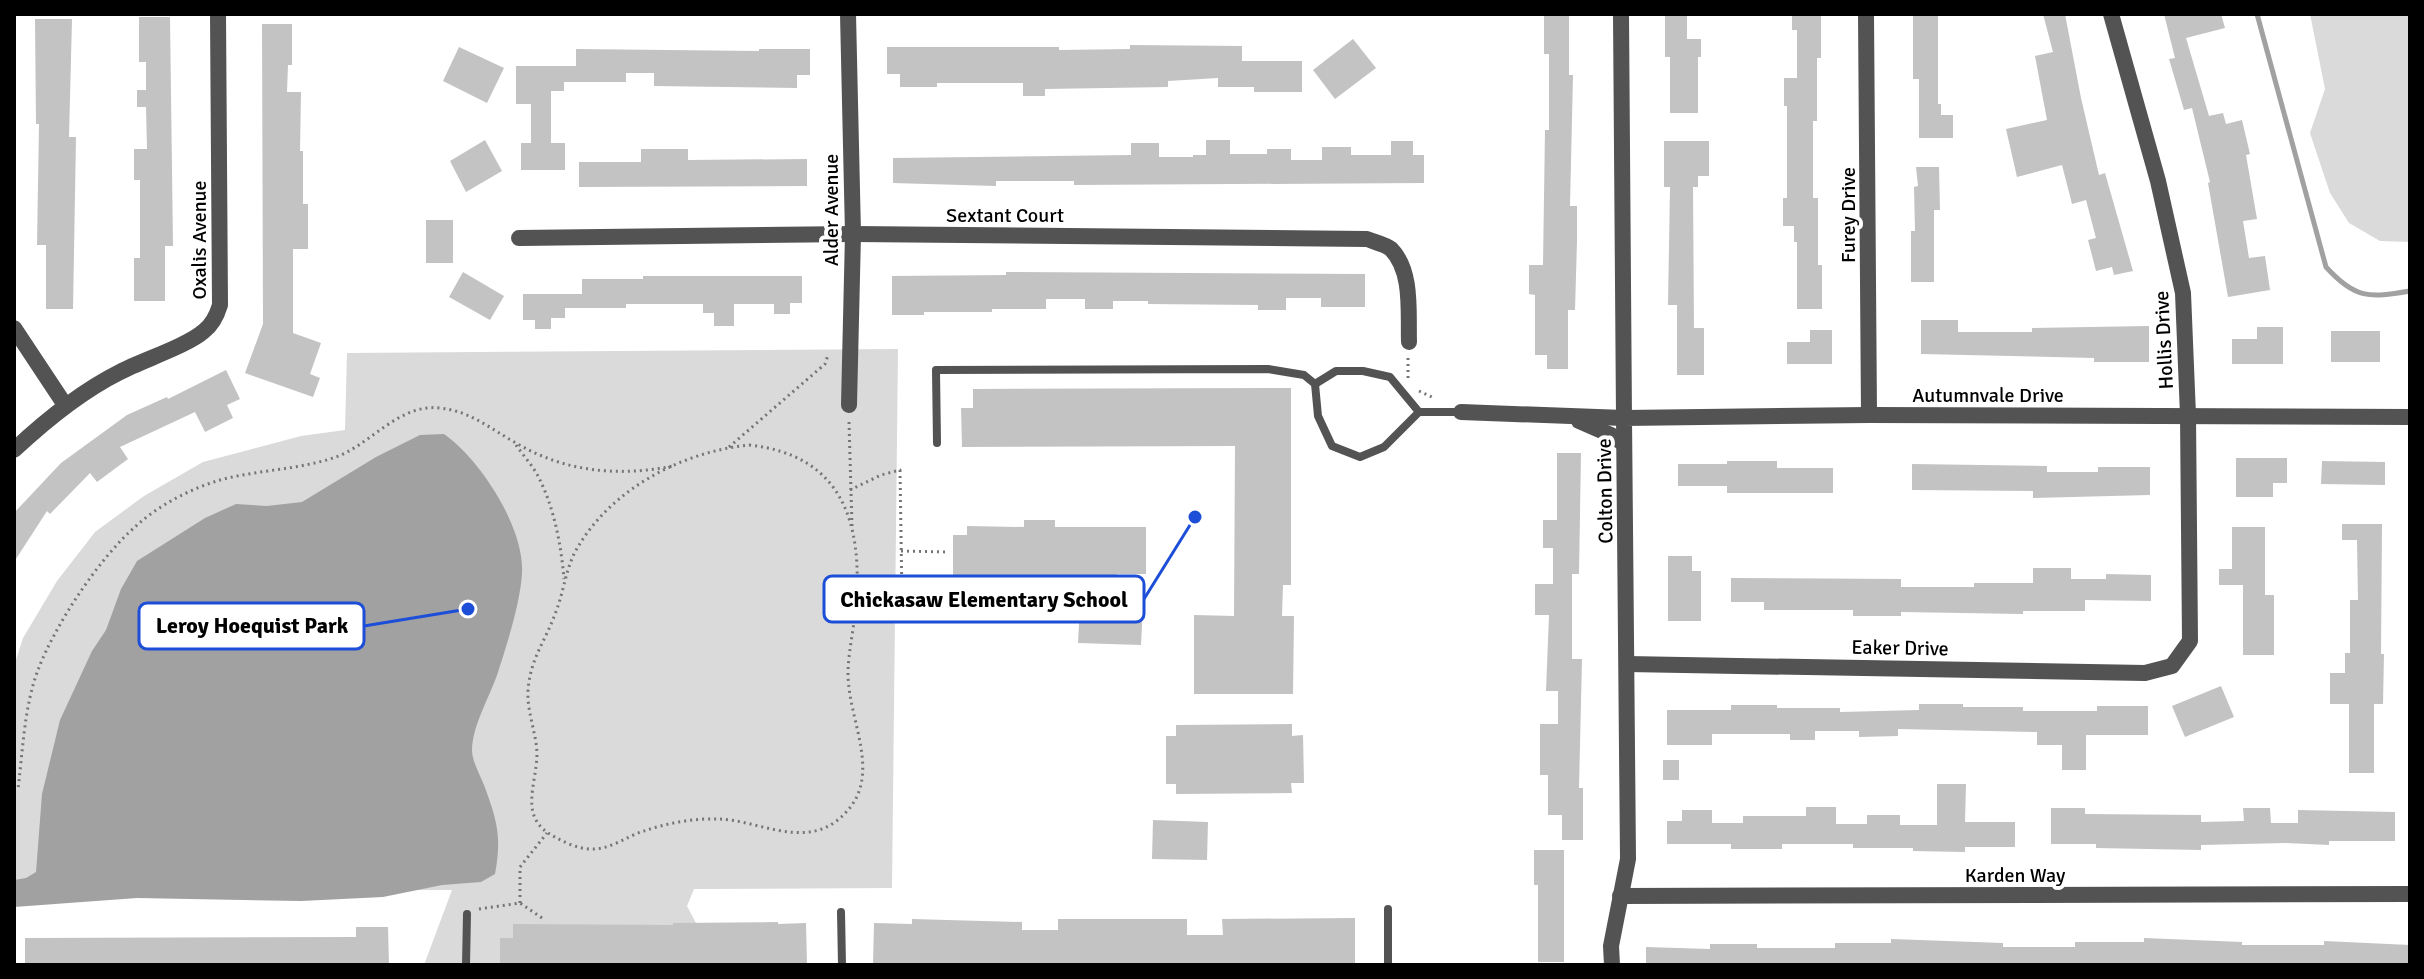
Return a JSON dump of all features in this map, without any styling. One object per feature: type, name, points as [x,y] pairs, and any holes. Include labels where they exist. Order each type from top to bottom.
[{"type":"street","name":"Oxalis Avenue","points":[[14,450],[65,405],[116,373],[193,339],[216,318],[220,305],[218,14]]},
{"type":"street","name":"Alder Avenue","points":[[848,14],[853,234],[849,405]]},
{"type":"street","name":"Colton Drive","points":[[1612,965],[1611,946],[1628,859],[1621,14]]},
{"type":"street","name":"Furey Drive","points":[[1866,14],[1869,415]]},
{"type":"street","name":"Hollis Drive","points":[[2111,14],[2158,181],[2183,293],[2188,415],[2190,641],[2172,666]]},
{"type":"street","name":"Sextant Court","points":[[519,238],[853,234],[1367,239],[1390,248],[1403,268],[1408,295],[1409,342]]},
{"type":"street","points":[[14,328],[65,405]]},
{"type":"street","name":"Autumnvale Drive","points":[[1461,412],[1624,418],[1869,415],[2410,417]]},
{"type":"street","name":"Autumnvale Drive","points":[[1566,417],[1592,425],[1624,444]]},
{"type":"street","name":"Eaker Drive","points":[[1627,664],[2145,673],[2172,666]]},
{"type":"street","name":"Karden Way","points":[[1620,896],[2410,894]]},
{"type":"lane","points":[[937,443],[936,370],[1268,369],[1304,375],[1315,384],[1318,416],[1332,446],[1360,457],[1384,447],[1419,412],[1461,412]]},
{"type":"lane","points":[[1315,384],[1336,371],[1363,371],[1390,377],[1419,412]]},
{"type":"lane","points":[[1388,909],[1388,965]]},
{"type":"lane","points":[[841,912],[842,965]]},
{"type":"lane","points":[[466,965],[467,914]]},
{"type":"path","points":[[1409,342],[1408,385],[1434,399]]},
{"type":"path","points":[[729,447],[825,364],[828,355]]},
{"type":"path","points":[[680,464],[635,486],[606,509],[587,533],[573,557],[555,616],[536,651],[528,689],[537,755],[532,810],[538,824],[547,833],[568,844],[591,849],[611,845],[644,831],[716,819],[744,821],[788,832],[814,832],[834,822],[852,805],[861,786],[864,769],[848,675],[857,575],[852,534],[849,405]]},
{"type":"path","points":[[14,789],[18,789],[30,697],[56,630],[103,563],[136,526],[177,497],[221,480],[304,466],[337,457],[381,428],[411,413],[437,407],[461,412],[488,424],[546,460],[611,472],[645,472],[729,447],[749,445],[771,448],[792,454],[810,464],[833,485],[845,506],[852,534]]},
{"type":"path","points":[[514,442],[538,475],[549,502],[565,582]]},
{"type":"path","points":[[850,490],[881,475],[900,470],[902,600],[949,600]]},
{"type":"path","points":[[901,551],[949,552]]},
{"type":"path","points":[[520,903],[520,867],[547,833]]},
{"type":"path","points":[[467,914],[485,907],[520,903],[545,920]]},
{"type":"shaded area","points":[[2310,14],[2410,14],[2410,242],[2380,241],[2349,223],[2330,193],[2310,133],[2325,89]]},
{"type":"shaded area","points":[[898,349],[892,888],[694,889],[687,906],[705,940],[705,965],[424,965],[452,890],[14,891],[14,666],[23,638],[57,581],[95,532],[144,496],[203,462],[301,436],[345,430],[347,353]]},
{"type":"shaded area","points":[[444,434],[472,460],[498,496],[516,536],[521,556],[521,585],[513,622],[496,679],[476,729],[472,750],[497,829],[495,874],[481,882],[442,885],[383,897],[301,901],[137,898],[14,907],[14,880],[36,872],[42,794],[60,720],[137,561],[205,518],[236,504],[267,506],[302,502],[376,457],[420,435]]},
{"type":"building","points":[[1544,14],[1569,14],[1569,75],[1573,75],[1570,206],[1577,206],[1577,241],[1575,310],[1568,310],[1568,369],[1547,369],[1547,355],[1535,355],[1535,295],[1529,294],[1529,265],[1543,265],[1545,130],[1549,130],[1549,54],[1544,54]]},
{"type":"building","points":[[1665,14],[1687,14],[1687,39],[1701,39],[1698,113],[1670,113],[1670,57],[1665,57]]},
{"type":"building","points":[[1792,14],[1821,14],[1817,121],[1813,121],[1813,198],[1818,198],[1818,265],[1822,265],[1822,309],[1797,309],[1797,242],[1794,242],[1794,226],[1783,226],[1783,198],[1787,198],[1784,78],[1797,78],[1797,30],[1792,30]]},
{"type":"building","points":[[1913,14],[1938,14],[1938,104],[1941,104],[1941,115],[1953,115],[1953,138],[1919,138],[1919,79],[1913,79]]},
{"type":"building","points":[[2043,14],[2065,14],[2099,175],[2105,173],[2133,271],[2114,275],[2112,267],[2096,271],[2088,240],[2096,238],[2086,200],[2072,204],[2062,165],[2017,177],[2006,129],[2047,120],[2035,56],[2053,52]]},
{"type":"building","points":[[2164,14],[2221,14],[2225,28],[2186,38],[2209,116],[2223,113],[2226,124],[2242,120],[2250,154],[2246,155],[2257,219],[2243,221],[2249,258],[2265,256],[2270,290],[2228,297],[2210,182],[2192,108],[2184,110],[2169,59],[2175,58]]},
{"type":"building","points":[[139,17],[170,17],[173,246],[165,246],[165,301],[134,301],[134,258],[140,258],[140,180],[134,180],[134,149],[147,149],[146,107],[137,107],[137,90],[146,90],[146,62],[139,62]]},
{"type":"building","points":[[35,19],[72,19],[69,137],[76,137],[73,309],[46,309],[46,245],[37,245],[39,124],[36,124]]},
{"type":"building","points":[[262,24],[292,24],[292,65],[288,65],[287,92],[301,92],[303,204],[308,204],[308,249],[293,249],[293,333],[321,343],[310,374],[320,378],[313,397],[245,373],[263,324]]},
{"type":"building","points":[[1353,39],[1376,68],[1335,99],[1313,70]]},
{"type":"building","points":[[1130,45],[1242,46],[1242,61],[1302,61],[1302,92],[1254,92],[1254,87],[1218,87],[1218,78],[1168,81],[1168,87],[1045,89],[1045,96],[1023,96],[1023,83],[937,83],[937,87],[900,87],[900,74],[887,74],[887,47],[1059,47],[1059,50],[1130,49]]},
{"type":"building","points":[[459,47],[504,68],[487,103],[443,81]]},
{"type":"building","points":[[576,49],[810,49],[810,75],[797,75],[797,88],[654,86],[654,73],[626,73],[626,82],[564,82],[564,91],[551,91],[551,143],[565,143],[565,170],[521,170],[521,143],[531,143],[531,104],[516,104],[516,66],[576,66]]},
{"type":"building","points":[[485,140],[502,171],[466,192],[450,161]]},
{"type":"building","points":[[1206,140],[1230,140],[1230,154],[1267,154],[1267,149],[1291,149],[1291,160],[1322,160],[1322,147],[1351,147],[1351,155],[1391,155],[1391,141],[1413,141],[1413,155],[1424,155],[1424,183],[1074,185],[1074,181],[996,181],[996,186],[893,183],[893,158],[1131,155],[1131,143],[1159,143],[1159,157],[1193,157],[1206,155]]},
{"type":"building","points":[[1664,141],[1709,141],[1709,176],[1698,176],[1698,187],[1693,187],[1694,328],[1704,328],[1704,375],[1677,375],[1677,305],[1668,305],[1670,187],[1664,187]]},
{"type":"building","points":[[641,149],[688,149],[688,160],[807,159],[807,186],[579,187],[579,162],[641,162]]},
{"type":"building","points":[[1916,167],[1939,167],[1940,210],[1934,210],[1934,282],[1911,282],[1914,187],[1918,186]]},
{"type":"building","points":[[426,220],[453,220],[453,263],[426,263]]},
{"type":"building","points":[[463,272],[504,296],[490,320],[449,297]]},
{"type":"building","points":[[1006,272],[1365,274],[1365,307],[1321,307],[1321,298],[1286,298],[1286,310],[1258,310],[1258,305],[1148,304],[1148,301],[1113,301],[1113,309],[1085,309],[1085,299],[1046,299],[1046,309],[892,315],[892,276],[1006,275]]},
{"type":"building","points":[[643,276],[802,276],[802,303],[790,303],[790,314],[774,314],[774,304],[734,304],[734,326],[714,326],[714,313],[703,313],[703,304],[565,308],[565,318],[551,318],[551,329],[535,329],[535,320],[523,320],[523,294],[582,294],[582,279],[643,279]]},
{"type":"building","points":[[1921,320],[1958,320],[1958,332],[2149,326],[2149,362],[1921,354]]},
{"type":"building","points":[[2257,327],[2283,327],[2283,364],[2232,364],[2232,339],[2257,339]]},
{"type":"building","points":[[1810,330],[1832,330],[1832,364],[1787,364],[1787,342],[1810,342]]},
{"type":"building","points":[[2331,331],[2380,331],[2380,362],[2331,362]]},
{"type":"building","points":[[226,370],[240,399],[227,405],[233,418],[205,432],[195,412],[120,447],[128,459],[97,482],[90,473],[50,514],[47,511],[14,562],[14,513],[61,463],[127,415],[168,399]]},
{"type":"building","points":[[1291,388],[1291,585],[1283,585],[1282,616],[1294,616],[1293,694],[1194,694],[1194,615],[1234,616],[1235,446],[962,447],[961,408],[973,408],[973,389]]},
{"type":"building","points":[[1557,453],[1581,453],[1579,574],[1572,574],[1572,659],[1582,659],[1579,788],[1583,788],[1583,840],[1562,840],[1562,815],[1548,815],[1548,775],[1540,775],[1540,724],[1558,724],[1558,691],[1546,691],[1549,615],[1535,615],[1535,584],[1553,584],[1553,548],[1543,548],[1543,520],[1557,520]]},
{"type":"building","points":[[2236,458],[2287,458],[2287,483],[2273,483],[2273,497],[2236,497]]},
{"type":"building","points":[[1727,461],[1777,461],[1777,468],[1833,468],[1833,493],[1727,493],[1727,486],[1678,486],[1678,464],[1727,464]]},
{"type":"building","points":[[2322,461],[2385,462],[2385,485],[2321,484]]},
{"type":"building","points":[[1912,464],[2047,466],[2047,472],[2098,472],[2098,467],[2150,467],[2150,495],[2033,498],[2033,491],[1912,490]]},
{"type":"building","points":[[1024,520],[1055,520],[1055,527],[1146,527],[1146,574],[1117,574],[1115,604],[1143,605],[1141,645],[1078,643],[1081,585],[1022,585],[1022,575],[953,575],[953,535],[967,535],[967,526],[1024,527]]},
{"type":"building","points":[[2342,524],[2382,524],[2383,704],[2374,704],[2374,773],[2349,773],[2349,704],[2330,704],[2330,673],[2345,673],[2345,653],[2350,653],[2350,600],[2358,600],[2357,540],[2342,540]]},
{"type":"building","points":[[2232,527],[2265,527],[2265,595],[2274,595],[2274,655],[2243,655],[2243,585],[2219,585],[2219,569],[2232,569]]},
{"type":"building","points":[[1668,556],[1692,556],[1692,571],[1701,571],[1701,621],[1668,621]]},
{"type":"building","points":[[2033,568],[2071,568],[2071,579],[2106,579],[2106,574],[2151,575],[2151,601],[2085,600],[2085,611],[2023,611],[2023,614],[1901,612],[1901,616],[1853,616],[1853,610],[1764,610],[1764,602],[1731,602],[1731,578],[1901,579],[1901,587],[1974,587],[1974,583],[2033,583]]},
{"type":"building","points":[[2221,686],[2234,717],[2185,737],[2172,706]]},
{"type":"building","points":[[1919,704],[2023,707],[2023,711],[2097,711],[2097,706],[2148,706],[2148,735],[2086,735],[2086,770],[2062,770],[2062,745],[2037,745],[2037,732],[1898,729],[1898,736],[1859,737],[1859,731],[1815,731],[1815,740],[1790,740],[1790,734],[1712,734],[1712,745],[1667,745],[1667,710],[1731,710],[1731,705],[1777,705],[1777,708],[1840,708],[1840,712],[1919,710]]},
{"type":"building","points":[[1292,724],[1292,736],[1303,735],[1304,783],[1291,783],[1292,793],[1176,794],[1176,784],[1166,784],[1166,736],[1176,736],[1176,725]]},
{"type":"building","points":[[1663,760],[1679,760],[1679,780],[1663,780]]},
{"type":"building","points":[[1937,784],[1966,784],[1965,822],[2015,822],[2015,847],[1965,847],[1965,852],[1853,848],[1853,844],[1782,844],[1782,849],[1731,849],[1731,844],[1667,844],[1667,821],[1682,821],[1682,810],[1712,810],[1712,823],[1743,823],[1743,816],[1806,816],[1806,807],[1836,807],[1836,824],[1867,824],[1867,815],[1900,815],[1900,825],[1937,825]]},
{"type":"building","points":[[2051,808],[2085,808],[2085,814],[2201,815],[2201,822],[2244,821],[2243,808],[2270,808],[2271,823],[2298,823],[2298,810],[2395,812],[2395,841],[2329,841],[2329,845],[2201,845],[2201,850],[2051,844]]},
{"type":"building","points":[[1153,820],[1208,822],[1207,860],[1152,859]]},
{"type":"building","points":[[1534,850],[1564,850],[1564,962],[1538,962],[1538,885],[1534,885]]},
{"type":"building","points":[[1355,918],[1355,965],[873,965],[874,923],[912,924],[912,919],[1022,922],[1022,930],[1058,930],[1058,919],[1187,919],[1187,935],[1223,935],[1222,919]]},
{"type":"building","points":[[806,923],[807,965],[500,965],[500,938],[513,938],[513,924]]},
{"type":"building","points":[[356,927],[388,927],[389,965],[25,965],[25,938],[356,937]]},
{"type":"building","points":[[2144,938],[2242,942],[2242,945],[2324,945],[2324,941],[2410,945],[2410,965],[1646,965],[1646,947],[1710,949],[1710,944],[1757,944],[1757,948],[1835,948],[1835,943],[1891,943],[1891,939],[2003,943],[2003,947],[2075,947],[2075,942],[2144,942]]},
{"type":"waterway","points":[[2257,14],[2326,267],[2336,278],[2364,294],[2410,291]]},
{"type":"place","name":"Chickasaw Elementary School","points":[[1195,517]]},
{"type":"place","name":"Leroy Hoequist Park","points":[[468,609]]}]
